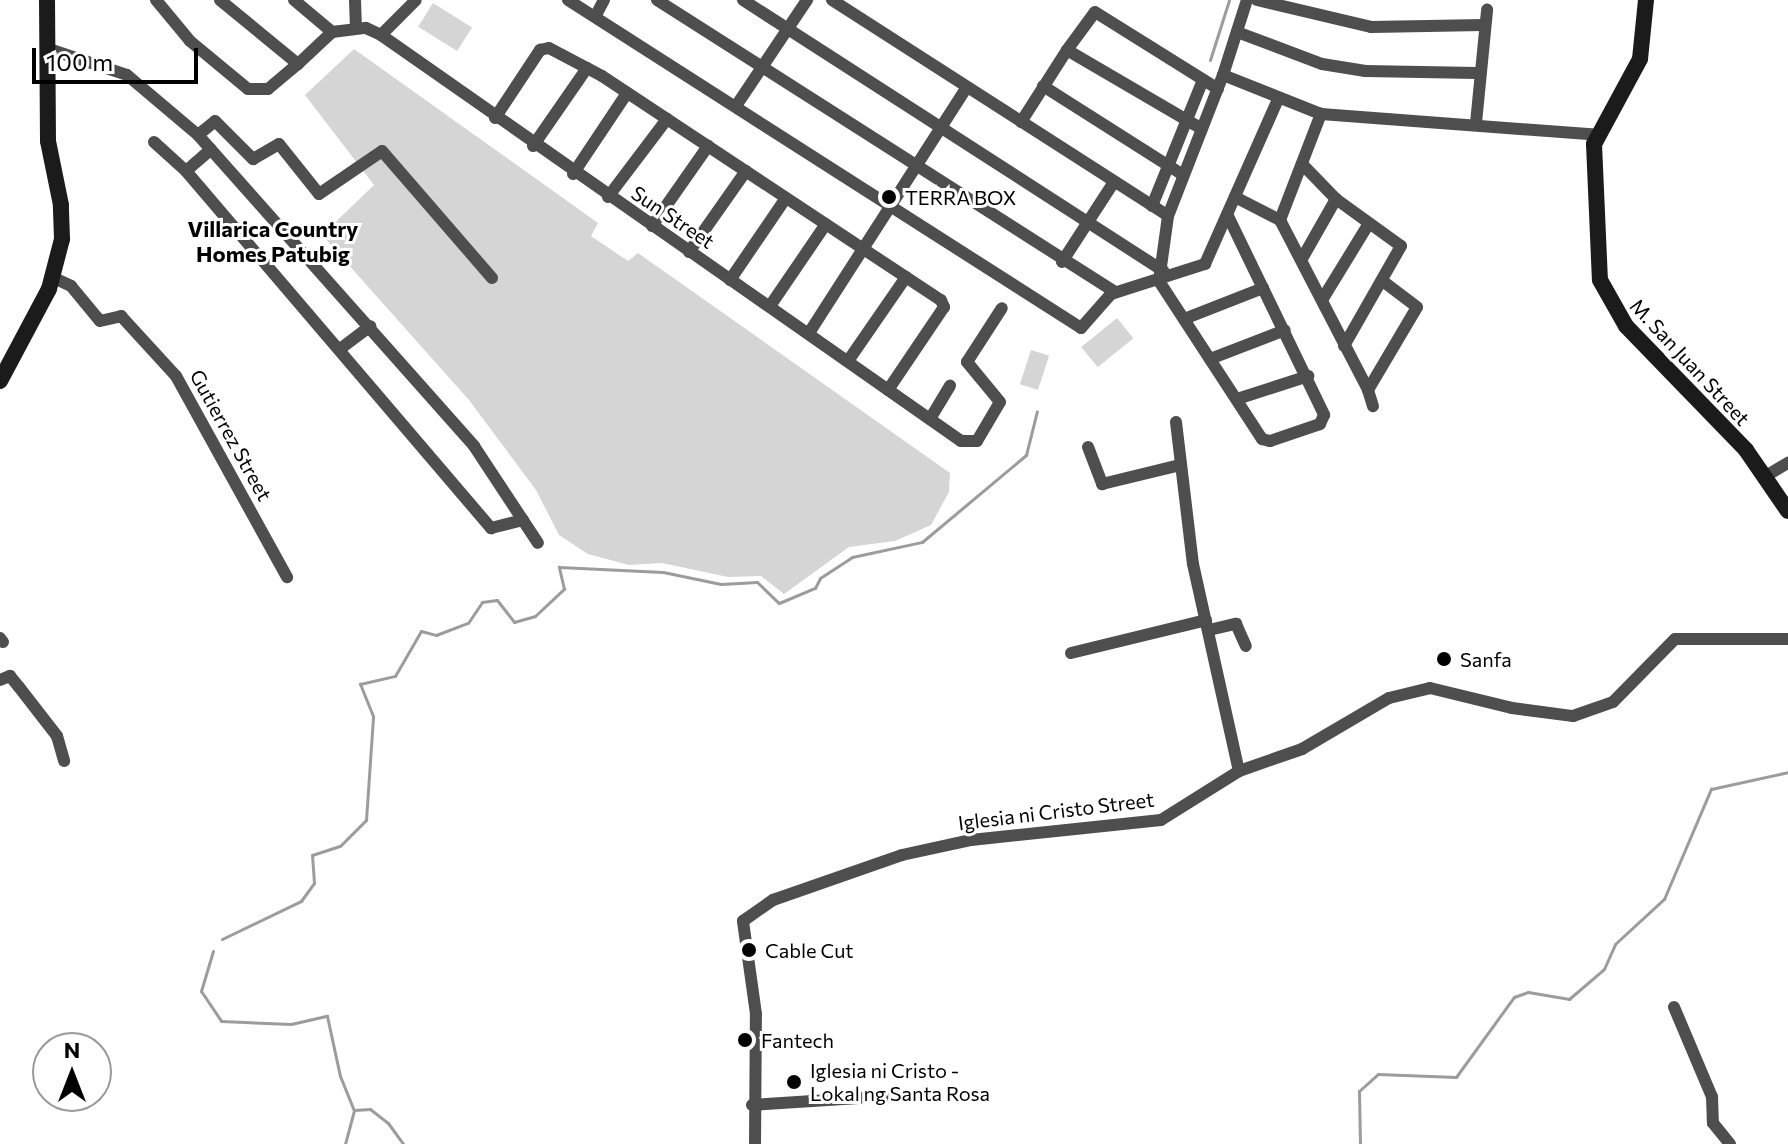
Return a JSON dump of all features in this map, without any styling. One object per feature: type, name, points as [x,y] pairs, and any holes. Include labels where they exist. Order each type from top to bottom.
[{"type":"street","points":[[0,381],[54,278],[61,205],[48,141],[47,0]]},
{"type":"street","points":[[156,0],[190,41],[248,89],[268,89],[332,32],[294,0]]},
{"type":"street","points":[[220,0],[298,64]]},
{"type":"street","points":[[355,0],[356,27]]},
{"type":"street","points":[[381,35],[416,0]]},
{"type":"street","points":[[568,0],[596,15],[1081,328],[1115,292],[1205,264],[1278,99]]},
{"type":"street","points":[[596,15],[604,0]]},
{"type":"street","points":[[657,0],[764,66],[1062,262],[1115,292]]},
{"type":"street","points":[[743,0],[1089,224],[1161,276],[1184,319],[1262,439],[1270,441],[1323,422],[1308,376],[1228,216]]},
{"type":"street","points":[[736,106],[791,30],[807,0]]},
{"type":"street","points":[[832,0],[1112,185],[1168,216]]},
{"type":"street","points":[[1161,276],[1168,216],[1218,89],[1247,0]]},
{"type":"street","points":[[1257,0],[1371,27],[1483,25]]},
{"type":"street","name":"M. San Juan Street","points":[[1646,0],[1640,59],[1598,135],[1591,165],[1605,296],[1637,339],[1766,476],[1788,511]]},
{"type":"street","points":[[1476,123],[1477,73],[1487,10]]},
{"type":"street","points":[[1021,122],[1095,12],[1218,89]]},
{"type":"street","name":"Sun Street","points":[[332,32],[356,27],[381,35],[533,146],[770,306],[961,441],[977,441],[1000,402],[967,362],[1002,308]]},
{"type":"street","points":[[1237,32],[1322,64],[1378,72],[1477,73]]},
{"type":"street","points":[[495,118],[540,50],[549,48],[627,93],[906,277],[944,307],[888,390]]},
{"type":"street","points":[[49,49],[127,75],[198,135],[474,446],[538,543]]},
{"type":"street","points":[[1067,50],[1202,129]]},
{"type":"street","points":[[533,146],[587,68]]},
{"type":"street","points":[[1223,75],[1321,114],[1476,123],[1598,135]]},
{"type":"street","points":[[1152,206],[1190,121],[1203,80]]},
{"type":"street","points":[[1043,86],[1183,175]]},
{"type":"street","points":[[809,333],[866,251],[914,167],[967,87]]},
{"type":"street","points":[[573,174],[627,93]]},
{"type":"street","points":[[1280,220],[1321,114]]},
{"type":"street","points":[[608,197],[667,119]]},
{"type":"street","points":[[198,135],[215,121],[253,159],[279,144],[319,194],[382,151],[492,278]]},
{"type":"street","points":[[154,142],[186,171],[491,528],[523,520]]},
{"type":"street","points":[[652,226],[708,146]]},
{"type":"street","points":[[186,171],[211,149]]},
{"type":"street","points":[[1302,164],[1336,199],[1401,246],[1384,282],[1344,346]]},
{"type":"street","points":[[689,252],[746,171]]},
{"type":"street","points":[[1062,262],[1112,185]]},
{"type":"street","points":[[1235,197],[1280,220],[1303,257],[1373,406]]},
{"type":"street","points":[[730,280],[786,198]]},
{"type":"street","points":[[1303,257],[1336,199]]},
{"type":"street","points":[[770,306],[826,224]]},
{"type":"street","points":[[1322,300],[1368,225]]},
{"type":"street","points":[[848,361],[906,277]]},
{"type":"street","name":"Gutierrez Street","points":[[54,278],[71,286],[100,321],[121,316],[176,376],[287,577]]},
{"type":"street","points":[[1368,390],[1417,307],[1384,282]]},
{"type":"street","points":[[1184,319],[1263,288]]},
{"type":"street","points":[[340,349],[370,326]]},
{"type":"street","points":[[1210,359],[1285,330]]},
{"type":"street","points":[[1237,399],[1308,376]]},
{"type":"street","points":[[930,419],[950,386]]},
{"type":"street","points":[[1176,422],[1180,465],[1208,625],[1239,771]]},
{"type":"street","points":[[1088,447],[1102,484],[1180,465]]},
{"type":"street","points":[[1766,476],[1788,463]]},
{"type":"street","points":[[1071,653],[1208,625],[1236,624],[1246,646]]},
{"type":"street","name":"Iglesia ni Cristo Street","points":[[755,1144],[752,1105],[756,1014],[743,921],[773,900],[902,855],[959,843],[1161,820],[1239,771],[1302,749],[1389,698],[1430,688],[1573,716],[1613,702],[1675,639],[1788,639]]},
{"type":"street","points":[[0,680],[10,676],[19,687],[57,736],[64,761]]},
{"type":"street","points":[[1674,1007],[1712,1097],[1713,1123],[1730,1144]]},
{"type":"street","points":[[752,1105],[906,1095]]},
{"type":"shaded area","points":[[433,3],[472,27],[457,51],[418,27]]},
{"type":"shaded area","points":[[354,49],[598,223],[591,236],[628,261],[638,253],[950,473],[949,492],[931,525],[895,541],[849,547],[784,594],[761,576],[728,577],[662,563],[629,565],[588,554],[559,535],[536,490],[469,400],[322,235],[374,185],[305,95]]},
{"type":"shaded area","points":[[1117,318],[1133,338],[1098,367],[1081,347]]},
{"type":"shaded area","points":[[1031,350],[1049,356],[1038,390],[1020,384]]},
{"type":"waterway","points":[[1210,60],[1229,0]]},
{"type":"waterway","points":[[222,939],[301,901],[314,883],[312,855],[340,846],[366,820],[373,716],[360,684],[395,676],[421,631],[436,635],[468,623],[482,602],[497,600],[514,622],[535,616],[564,589],[559,567],[663,572],[721,584],[757,582],[779,603],[815,588],[820,578],[852,557],[922,542],[1026,455],[1037,411]]},
{"type":"waterway","points":[[1360,1144],[1359,1091],[1378,1074],[1456,1077],[1514,997],[1528,992],[1569,999],[1604,969],[1615,944],[1664,899],[1711,789],[1788,772]]},
{"type":"waterway","points":[[213,951],[201,991],[221,1021],[291,1024],[327,1016],[340,1076],[354,1110]]},
{"type":"waterway","points":[[354,1110],[370,1109],[388,1123],[403,1144]]},
{"type":"waterway","points":[[345,1144],[354,1110]]},
{"type":"place","name":"TERRA BOX","points":[[889,197]]},
{"type":"place","name":"Sanfa","points":[[1444,659]]},
{"type":"place","name":"Cable Cut","points":[[749,950]]},
{"type":"place","name":"Fantech","points":[[745,1040]]},
{"type":"place","name":"Iglesia ni Cristo - Lokal ng Santa Rosa","points":[[794,1082]]},
{"type":"district","name":"Villarica Country Homes Patubig","points":[[273,240]]}]
